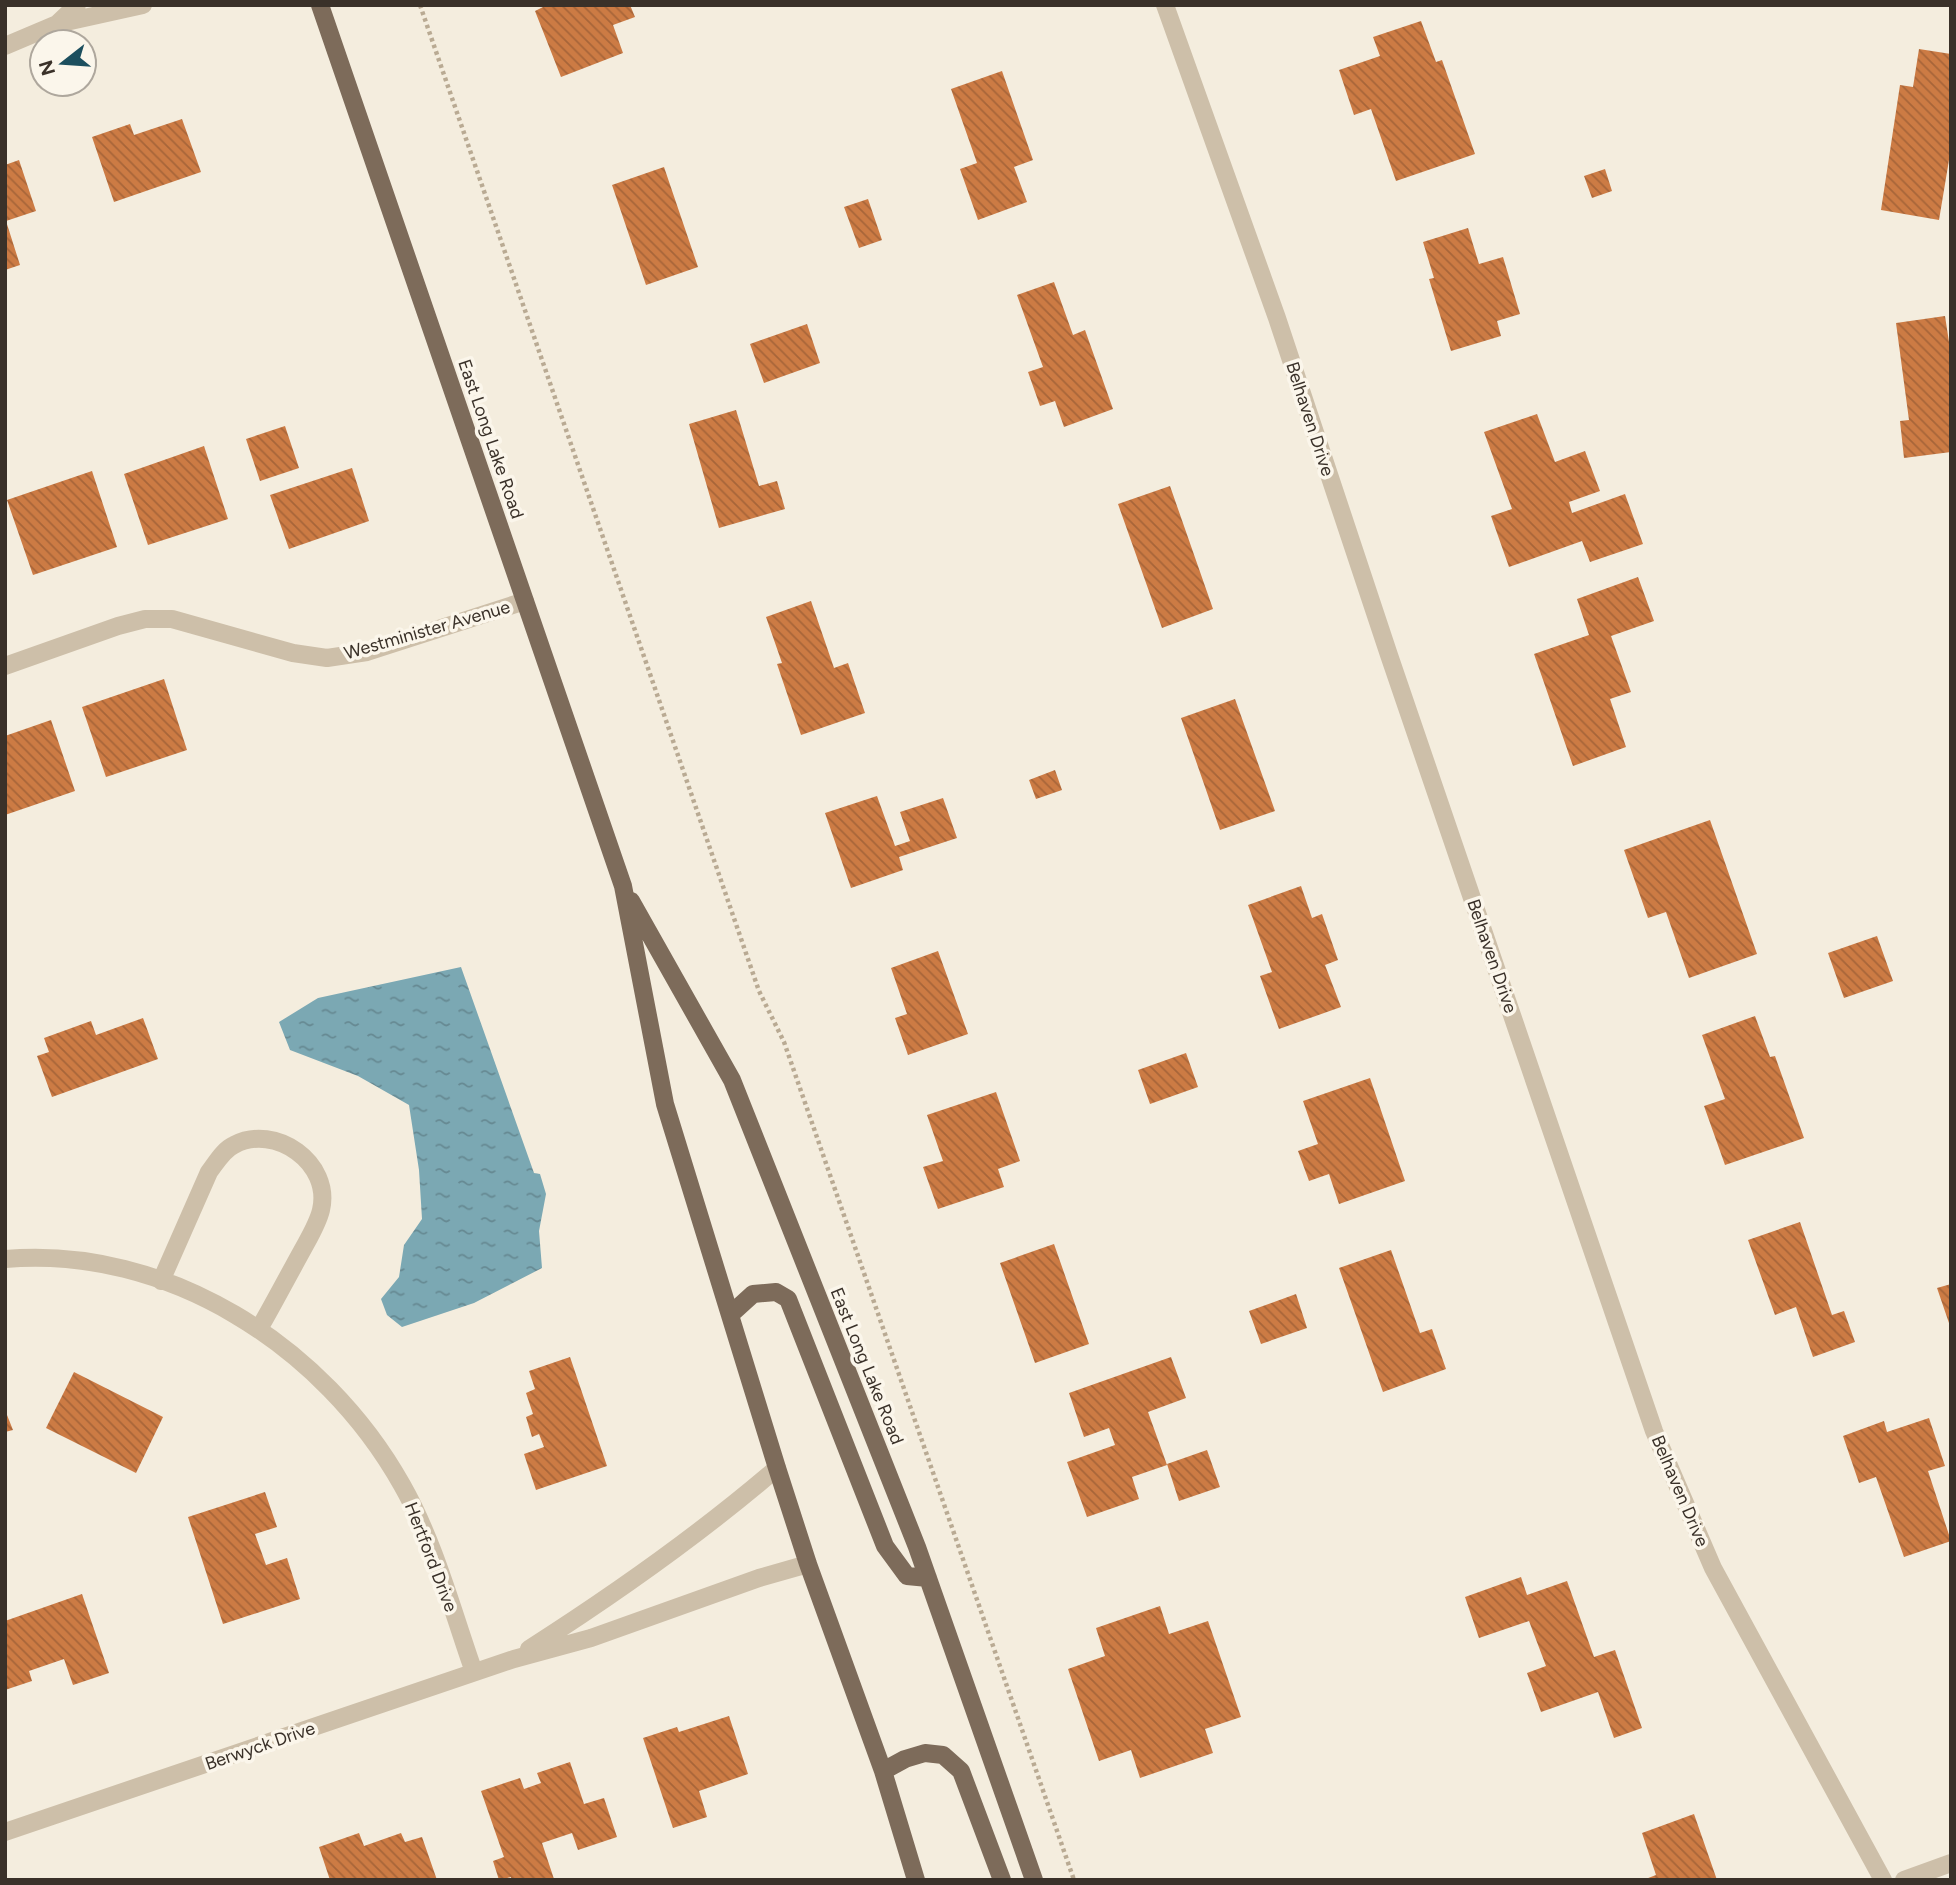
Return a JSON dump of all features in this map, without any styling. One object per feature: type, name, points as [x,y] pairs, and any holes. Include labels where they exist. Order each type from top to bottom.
[{"type":"main road","name":"East Long Lake Road","points":[[320,5],[623,886],[665,1104],[732,1314],[777,1468],[808,1563],[883,1771],[916,1880]]},
{"type":"main road","name":"East Long Lake Road","points":[[623,886],[732,1080],[928,1578],[1034,1880]]},
{"type":"main road","points":[[732,1314],[753,1294],[776,1292],[788,1298],[885,1546],[907,1576],[928,1578]]},
{"type":"main road","points":[[883,1771],[905,1759],[926,1753],[943,1755],[961,1771],[1002,1880]]},
{"type":"street","points":[[57,23],[76,5]]},
{"type":"street","points":[[5,47],[57,23],[143,5]]},
{"type":"street","name":"Belhaven Drive","points":[[1165,5],[1277,318],[1393,668],[1654,1431],[1713,1569],[1883,1880]]},
{"type":"street","name":"Westminister Avenue","points":[[5,666],[118,625],[145,619],[173,619],[293,653],[327,659],[367,652],[525,601]]},
{"type":"street","points":[[161,1281],[209,1172],[218,1159],[232,1145],[248,1139],[266,1139],[285,1144],[301,1152],[313,1168],[319,1183],[321,1210],[308,1240],[259,1329]]},
{"type":"street","name":"Hertford Drive","points":[[5,1259],[42,1257],[87,1260],[161,1281],[209,1299],[259,1329],[318,1377],[351,1410],[404,1486],[428,1538],[474,1672]]},
{"type":"street","name":"Berwyck Drive","points":[[514,1659],[607,1599],[743,1497],[777,1468]]},
{"type":"street","name":"Berwyck Drive","points":[[5,1832],[474,1672],[591,1638],[808,1563]]},
{"type":"street","points":[[1903,1880],[1951,1863]]},
{"type":"path","points":[[420,5],[759,991],[784,1042],[1074,1880]]},
{"type":"water","points":[[461,967],[534,1173],[540,1174],[546,1194],[539,1231],[542,1268],[474,1303],[402,1327],[387,1315],[381,1299],[399,1277],[404,1245],[422,1219],[419,1170],[409,1105],[358,1076],[290,1050],[279,1022],[318,998]]},
{"type":"building","points":[[547,5],[630,5],[635,17],[613,25],[623,53],[561,77],[535,11]]},
{"type":"building","points":[[1421,21],[1436,62],[1442,60],[1475,154],[1396,181],[1371,109],[1354,115],[1339,70],[1380,56],[1373,37]]},
{"type":"building","points":[[1919,49],[1951,54],[1951,148],[1939,220],[1881,210],[1900,85],[1913,87]]},
{"type":"building","points":[[1002,71],[1033,160],[1014,167],[1027,202],[978,220],[960,169],[977,163],[951,89]]},
{"type":"building","points":[[182,119],[201,172],[114,202],[92,137],[130,124],[134,135]]},
{"type":"building","points":[[19,160],[36,211],[6,221],[20,265],[5,270],[5,165]]},
{"type":"building","points":[[664,167],[698,267],[646,285],[612,185]]},
{"type":"building","points":[[1605,169],[1612,191],[1592,198],[1584,176]]},
{"type":"building","points":[[868,199],[882,240],[859,248],[844,207]]},
{"type":"building","points":[[1468,228],[1479,264],[1503,257],[1520,314],[1497,321],[1501,336],[1451,351],[1429,279],[1434,278],[1423,242]]},
{"type":"building","points":[[1054,282],[1073,335],[1085,330],[1113,409],[1064,427],[1055,401],[1040,406],[1028,372],[1043,367],[1017,295]]},
{"type":"building","points":[[1945,316],[1951,355],[1951,452],[1904,458],[1900,421],[1909,420],[1896,323]]},
{"type":"building","points":[[807,324],[820,363],[764,383],[750,344]]},
{"type":"building","points":[[736,410],[759,486],[777,481],[785,509],[719,528],[689,424]]},
{"type":"building","points":[[1537,414],[1555,462],[1585,451],[1600,491],[1569,502],[1572,513],[1625,494],[1643,544],[1590,562],[1582,541],[1509,567],[1491,516],[1512,509],[1484,432]]},
{"type":"building","points":[[285,426],[299,468],[260,481],[246,439]]},
{"type":"building","points":[[204,446],[228,519],[148,545],[124,474]]},
{"type":"building","points":[[352,468],[369,521],[289,549],[270,495]]},
{"type":"building","points":[[92,471],[117,547],[33,575],[7,500]]},
{"type":"building","points":[[1170,486],[1213,609],[1162,628],[1118,504]]},
{"type":"building","points":[[1638,577],[1654,621],[1611,636],[1631,692],[1610,699],[1626,747],[1573,766],[1534,654],[1589,635],[1577,599]]},
{"type":"building","points":[[811,601],[834,668],[848,663],[865,713],[801,735],[777,664],[782,663],[766,617]]},
{"type":"building","points":[[164,679],[187,750],[106,777],[82,707]]},
{"type":"building","points":[[1235,699],[1275,811],[1220,830],[1181,718]]},
{"type":"building","points":[[51,720],[75,791],[5,815],[5,736]]},
{"type":"building","points":[[1055,770],[1062,790],[1036,799],[1029,780]]},
{"type":"building","points":[[877,796],[895,846],[910,841],[900,812],[943,798],[957,838],[899,857],[903,870],[851,888],[825,813]]},
{"type":"building","points":[[1710,820],[1757,954],[1689,978],[1666,912],[1648,918],[1624,850]]},
{"type":"building","points":[[1301,886],[1312,918],[1322,914],[1338,960],[1325,965],[1341,1007],[1279,1029],[1260,976],[1272,972],[1248,905]]},
{"type":"building","points":[[1877,936],[1893,981],[1844,998],[1828,953]]},
{"type":"building","points":[[938,951],[968,1034],[908,1055],[895,1018],[907,1014],[891,968]]},
{"type":"building","points":[[1755,1016],[1770,1057],[1775,1056],[1804,1138],[1725,1165],[1704,1106],[1725,1099],[1702,1035]]},
{"type":"building","points":[[143,1018],[158,1059],[52,1097],[37,1056],[49,1052],[44,1038],[91,1021],[96,1035]]},
{"type":"building","points":[[1186,1053],[1198,1087],[1150,1104],[1138,1070]]},
{"type":"building","points":[[1370,1078],[1405,1181],[1339,1204],[1329,1174],[1309,1181],[1298,1151],[1318,1144],[1303,1101]]},
{"type":"building","points":[[996,1092],[1020,1161],[998,1169],[1004,1187],[938,1209],[923,1167],[943,1161],[927,1115]]},
{"type":"building","points":[[1800,1222],[1832,1315],[1844,1311],[1855,1342],[1813,1357],[1796,1307],[1775,1315],[1748,1240]]},
{"type":"building","points":[[1054,1244],[1089,1344],[1035,1363],[1000,1263]]},
{"type":"building","points":[[1391,1250],[1420,1333],[1432,1329],[1446,1369],[1383,1392],[1339,1268]]},
{"type":"building","points":[[1951,1284],[1951,1326],[1950,1326],[1937,1288]]},
{"type":"building","points":[[1296,1294],[1307,1328],[1261,1344],[1249,1311]]},
{"type":"building","points":[[570,1357],[607,1466],[536,1490],[524,1454],[544,1447],[539,1434],[532,1437],[526,1417],[533,1414],[526,1393],[535,1389],[529,1371]]},
{"type":"building","points":[[1171,1357],[1186,1398],[1148,1412],[1167,1465],[1132,1477],[1139,1499],[1087,1517],[1067,1462],[1115,1445],[1109,1428],[1084,1437],[1069,1393]]},
{"type":"building","points":[[74,1372],[163,1417],[136,1473],[46,1428]]},
{"type":"building","points":[[5,1410],[13,1430],[5,1432]]},
{"type":"building","points":[[1929,1418],[1945,1466],[1928,1471],[1951,1541],[1904,1557],[1876,1477],[1859,1483],[1843,1436],[1884,1421],[1887,1432]]},
{"type":"building","points":[[1207,1450],[1220,1487],[1179,1501],[1167,1464]]},
{"type":"building","points":[[265,1492],[277,1527],[255,1534],[266,1565],[287,1558],[300,1599],[223,1624],[188,1517]]},
{"type":"building","points":[[1521,1577],[1527,1595],[1567,1581],[1594,1657],[1615,1650],[1642,1728],[1614,1738],[1598,1692],[1541,1712],[1527,1673],[1546,1666],[1529,1621],[1479,1638],[1465,1597]]},
{"type":"building","points":[[82,1594],[109,1673],[73,1685],[64,1659],[29,1671],[32,1681],[5,1690],[5,1621]]},
{"type":"building","points":[[1160,1606],[1169,1634],[1208,1621],[1241,1717],[1205,1729],[1213,1753],[1140,1778],[1131,1750],[1099,1761],[1068,1669],[1105,1656],[1096,1628]]},
{"type":"building","points":[[729,1716],[748,1774],[699,1791],[707,1817],[673,1828],[643,1738],[677,1727],[679,1732]]},
{"type":"building","points":[[570,1762],[584,1804],[604,1798],[617,1837],[578,1850],[572,1833],[542,1843],[554,1879],[511,1880],[511,1877],[499,1880],[493,1861],[504,1857],[481,1791],[520,1778],[524,1789],[541,1783],[537,1773]]},
{"type":"building","points":[[1694,1814],[1717,1880],[1643,1880],[1656,1875],[1642,1833]]},
{"type":"building","points":[[359,1833],[364,1846],[401,1833],[405,1842],[422,1837],[437,1880],[330,1880],[319,1847]]}]
